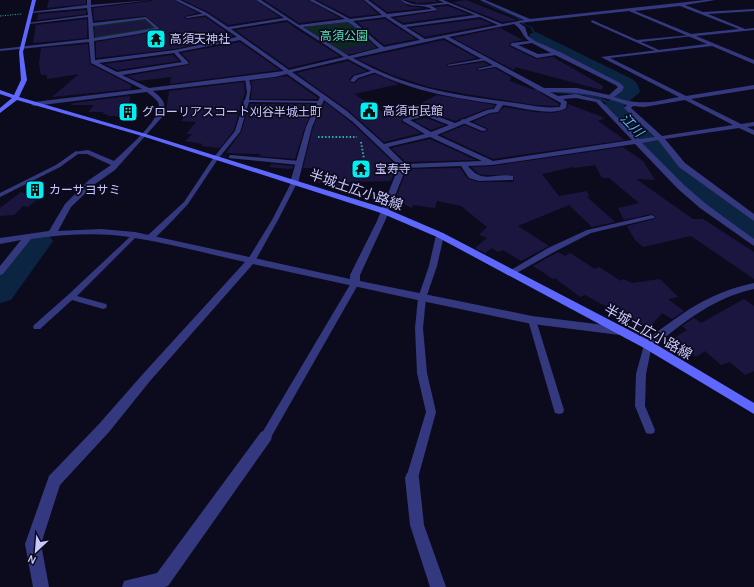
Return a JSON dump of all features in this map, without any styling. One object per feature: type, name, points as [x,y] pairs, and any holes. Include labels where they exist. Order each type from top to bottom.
[{"type":"main road","points":[[0,111],[16,98],[24,80],[22,52],[29,23],[28,13],[34,0]]},
{"type":"main road","name":"半城土広小路線","points":[[0,92],[34,104],[144,135],[384,211],[440,235],[648,345],[754,409]]},
{"type":"street","points":[[28,13],[89,3],[150,0]]},
{"type":"street","points":[[177,0],[206,14],[287,72],[321,100],[338,107],[355,120],[403,166],[492,163],[754,124]]},
{"type":"street","points":[[259,0],[266,0]]},
{"type":"street","points":[[259,0],[299,26],[317,40],[374,71],[398,82],[456,98],[543,109],[556,110],[564,108],[564,102],[544,90],[444,37]]},
{"type":"street","points":[[311,0],[349,20],[363,30],[372,41],[383,50]]},
{"type":"street","points":[[366,0],[385,15],[425,41]]},
{"type":"street","points":[[299,26],[436,10],[427,5],[411,5],[402,0]]},
{"type":"street","points":[[440,0],[500,24]]},
{"type":"street","points":[[482,0],[529,20]]},
{"type":"street","points":[[667,0],[745,30]]},
{"type":"street","points":[[34,104],[247,79],[287,72],[500,24],[535,19],[680,5],[713,0]]},
{"type":"street","points":[[89,3],[93,62]]},
{"type":"street","points":[[629,10],[754,62]]},
{"type":"street","points":[[702,13],[754,10]]},
{"type":"street","points":[[29,23],[90,16]]},
{"type":"street","points":[[403,26],[480,16]]},
{"type":"street","points":[[0,50],[91,40],[158,29],[146,18],[90,25]]},
{"type":"street","points":[[227,28],[288,19]]},
{"type":"street","points":[[535,19],[545,24]]},
{"type":"street","points":[[514,22],[523,28],[526,37],[533,42],[558,53],[618,84],[621,87],[620,90],[609,97]]},
{"type":"street","points":[[690,35],[754,29]]},
{"type":"street","points":[[93,62],[175,50],[241,38]]},
{"type":"street","points":[[533,42],[512,44],[537,56],[558,53]]},
{"type":"street","points":[[713,45],[604,57],[754,133]]},
{"type":"street","points":[[117,74],[186,63],[175,50]]},
{"type":"street","points":[[52,233],[68,206],[92,182],[116,164],[160,116],[162,106],[159,99],[148,90],[93,62]]},
{"type":"street","points":[[544,90],[577,90],[632,104],[644,105],[754,87]]},
{"type":"street","points":[[554,96],[576,96],[598,102],[681,187],[703,206],[754,243]]},
{"type":"street","points":[[294,183],[307,137],[321,100]]},
{"type":"street","points":[[383,146],[431,135],[489,111],[496,111],[501,103]]},
{"type":"street","points":[[632,104],[627,108],[659,138],[682,164],[754,218]]},
{"type":"street","points":[[454,125],[426,114],[405,120],[431,135],[492,163]]},
{"type":"street","points":[[76,154],[88,152],[103,160],[116,164]]},
{"type":"street","points":[[463,164],[472,176],[482,179],[510,178]]},
{"type":"street","points":[[355,283],[355,276],[403,166]]},
{"type":"street","points":[[0,241],[52,233],[96,231],[135,235],[422,298],[532,320],[620,331]]},
{"type":"street","points":[[0,272],[29,236]]},
{"type":"street","points":[[41,587],[33,544],[54,481],[104,428],[146,378],[251,261]]},
{"type":"street","points":[[648,345],[713,297],[738,288],[754,286]]},
{"type":"street","points":[[130,587],[162,580],[266,436]]},
{"type":"street","points":[[412,478],[417,525],[438,587]]},
{"type":"lane","points":[[427,5],[447,3]]},
{"type":"lane","points":[[187,17],[206,14]]},
{"type":"lane","points":[[592,21],[658,51]]},
{"type":"lane","points":[[636,41],[690,35]]},
{"type":"lane","points":[[449,66],[486,59]]},
{"type":"lane","points":[[479,69],[498,65]]},
{"type":"lane","points":[[352,81],[356,77],[374,71]]},
{"type":"lane","points":[[150,238],[186,203],[216,158],[238,131],[249,87],[247,79]]},
{"type":"lane","points":[[246,101],[321,100]]},
{"type":"lane","points":[[463,121],[484,130]]},
{"type":"lane","points":[[0,195],[58,166],[76,154]]},
{"type":"lane","points":[[231,157],[299,163]]},
{"type":"lane","points":[[251,261],[276,220],[294,183]]},
{"type":"lane","points":[[510,273],[589,231],[652,217]]},
{"type":"lane","points":[[37,326],[71,297],[135,235]]},
{"type":"lane","points":[[412,478],[431,412],[422,373],[419,328],[422,298],[433,266],[440,235]]},
{"type":"lane","points":[[266,436],[355,283]]},
{"type":"lane","points":[[71,297],[103,306]]},
{"type":"lane","points":[[532,320],[559,410]]},
{"type":"lane","points":[[648,345],[641,374],[640,406],[650,430]]},
{"type":"path","points":[[0,16],[28,13]]},
{"type":"path","points":[[307,137],[361,137],[364,159]]},
{"type":"green space","points":[[144,18],[156,29],[95,39],[94,25]]},
{"type":"green space","name":"高須公園","points":[[348,22],[360,30],[376,48],[347,54],[322,40],[304,27]]},
{"type":"building","points":[[49,0],[86,0],[86,4],[47,8]]},
{"type":"building","points":[[153,0],[174,0],[198,13],[185,16],[184,18],[205,17],[233,36],[175,49],[96,58],[96,42],[138,35],[161,29],[146,16],[94,21],[93,8]]},
{"type":"building","points":[[183,0],[255,0],[280,17],[228,25],[208,12]]},
{"type":"building","points":[[264,0],[308,0],[340,18],[299,23]]},
{"type":"building","points":[[317,0],[363,0],[378,14],[350,17]]},
{"type":"building","points":[[371,0],[399,0],[408,6],[425,8],[387,12]]},
{"type":"building","points":[[406,0],[434,0],[438,2],[417,3]]},
{"type":"building","points":[[466,0],[517,20],[502,22],[452,2]]},
{"type":"building","points":[[448,6],[469,14],[403,23],[394,18],[438,11],[439,10],[436,7]]},
{"type":"building","points":[[86,10],[86,14],[37,20],[38,14]]},
{"type":"building","points":[[87,19],[87,38],[33,43],[36,25]]},
{"type":"building","points":[[385,19],[416,39],[384,45],[357,22]]},
{"type":"building","points":[[480,19],[493,24],[425,37],[410,28]]},
{"type":"building","points":[[145,21],[152,27],[95,36],[95,27]]},
{"type":"building","points":[[287,22],[340,56],[289,68],[235,30]]},
{"type":"building","points":[[500,28],[523,40],[512,42],[509,46],[536,59],[553,57],[603,86],[602,90],[515,67],[514,70],[453,38]]},
{"type":"building","points":[[444,40],[477,58],[447,64],[446,66],[449,67],[484,62],[489,65],[477,68],[476,70],[479,71],[495,68],[511,77],[510,81],[539,92],[559,104],[559,106],[535,105],[429,87],[392,75],[357,59]]},
{"type":"building","points":[[240,42],[280,70],[170,84],[171,77],[138,81],[127,76],[188,65],[189,61],[181,53]]},
{"type":"building","points":[[372,43],[376,47],[349,54],[341,49]]},
{"type":"building","points":[[88,44],[90,64],[131,85],[131,89],[52,97],[79,74],[47,79],[47,75],[41,75],[39,64],[41,48]]},
{"type":"building","points":[[173,55],[179,61],[117,70],[104,64]]},
{"type":"building","points":[[348,61],[367,71],[353,75],[349,80],[350,82],[355,83],[359,79],[375,74],[399,84],[354,94],[387,115],[404,112],[437,95],[495,105],[493,108],[486,109],[455,121],[427,111],[403,118],[402,122],[421,133],[384,142],[348,110],[296,73]]},
{"type":"building","points":[[287,76],[318,98],[251,99],[251,81]]},
{"type":"building","points":[[244,82],[245,93],[234,130],[220,148],[201,146],[203,144],[185,141],[192,134],[186,134],[196,122],[181,121],[189,110],[166,111],[169,91]]},
{"type":"building","points":[[130,96],[129,116],[107,116],[108,114],[102,114],[105,112],[88,112],[94,105],[71,105],[73,103]]},
{"type":"building","points":[[325,102],[352,123],[397,166],[391,181],[349,182],[349,186],[330,186],[330,182],[318,183],[320,168],[303,168],[313,127]]},
{"type":"building","points":[[250,104],[315,104],[305,127],[295,159],[259,156],[260,154],[226,153],[241,132]]},
{"type":"building","points":[[568,104],[605,118],[598,121],[625,140],[493,159],[441,135],[465,125],[481,132],[487,131],[487,128],[473,122],[490,114],[498,113],[504,107],[553,113],[567,109]]},
{"type":"building","points":[[426,118],[445,125],[431,130],[414,121]]},
{"type":"building","points":[[430,139],[476,160],[406,162],[391,148]]},
{"type":"building","points":[[623,147],[643,161],[655,180],[636,179],[693,219],[703,219],[754,252],[754,279],[691,236],[643,247],[635,240],[627,226],[654,219],[656,217],[652,214],[624,220],[618,208],[639,203],[609,178],[602,178],[595,165],[573,167],[542,174],[559,196],[587,191],[589,196],[587,197],[615,222],[592,227],[569,205],[518,226],[549,246],[521,261],[503,250],[498,252],[492,248],[485,253],[475,248],[487,238],[479,235],[487,227],[461,206],[437,201],[435,208],[413,205],[412,208],[395,200],[407,169],[460,168],[468,179],[479,182],[513,182],[513,175],[484,175],[479,174],[471,167],[492,166]]},
{"type":"building","points":[[271,164],[293,166],[293,168],[269,167]]},
{"type":"building","points":[[21,192],[39,198],[28,207],[23,206],[14,215],[0,216],[0,208]]},
{"type":"building","points":[[558,252],[565,256],[570,253],[595,269],[599,267],[621,281],[623,279],[632,283],[660,279],[678,297],[668,299],[684,311],[672,319],[662,313],[648,329],[641,329],[622,318],[624,316],[585,295],[580,297],[555,278],[553,279],[533,266]]},
{"type":"building","points":[[744,299],[754,306],[754,371],[745,375],[730,362],[721,365],[705,351],[696,357],[671,340],[687,330],[682,326],[694,318],[701,323]]},
{"type":"waterway","points":[[472,0],[481,2],[518,18],[524,24],[531,27],[536,36]]},
{"type":"waterway","name":"江川","points":[[536,36],[540,40],[626,83],[631,87],[631,92],[613,105],[672,166],[700,190],[754,231]]},
{"type":"waterway","points":[[530,90],[583,94],[593,96],[613,105]]},
{"type":"waterway","points":[[0,293],[40,241]]},
{"type":"place","name":"高須天神社","points":[[156,39]]},
{"type":"place","name":"高須市民館","points":[[369,111]]},
{"type":"place","name":"グローリアスコート刈谷半城土町","points":[[128,112]]},
{"type":"place","name":"宝寿寺","points":[[361,169]]},
{"type":"place","name":"カーサヨサミ","points":[[35,190]]}]
